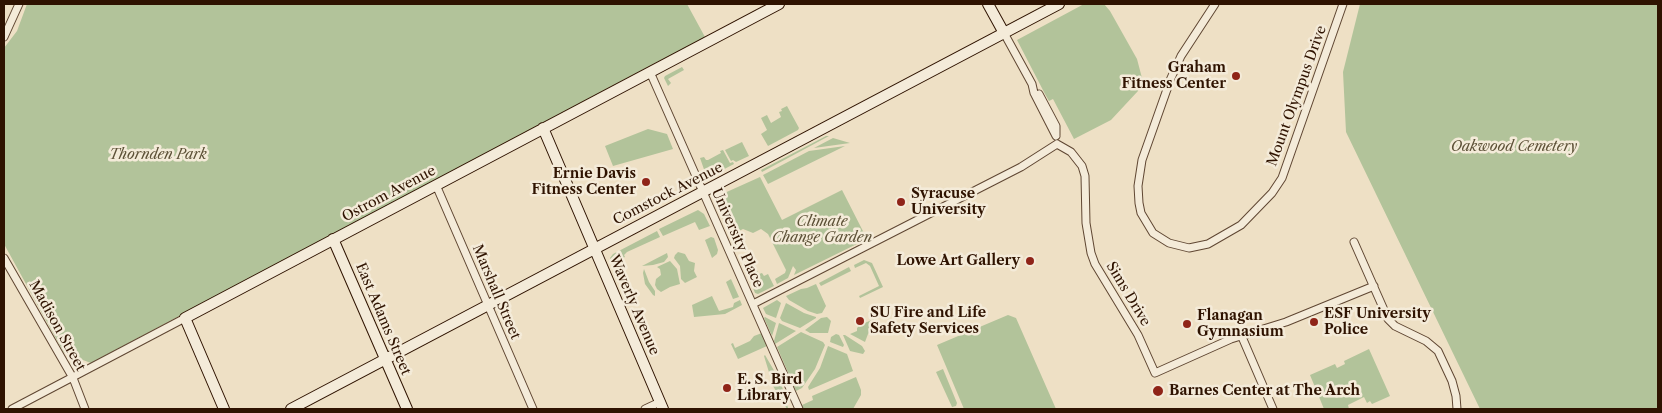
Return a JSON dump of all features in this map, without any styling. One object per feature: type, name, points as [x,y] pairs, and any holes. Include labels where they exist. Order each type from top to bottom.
[{"type":"street","points":[[4,36],[19,4]]},
{"type":"street","name":"Ostrom Avenue","points":[[12,409],[779,4]]},
{"type":"street","points":[[753,304],[1004,176],[1057,140],[1034,94],[1032,84],[988,4]]},
{"type":"street","name":"Comstock Avenue","points":[[291,409],[1059,4]]},
{"type":"street","name":"Mount Olympus Drive","points":[[1215,4],[1181,56],[1171,78],[1142,160],[1138,186],[1141,213],[1153,233],[1169,243],[1189,248],[1208,244],[1241,225],[1268,198],[1282,178],[1343,4]]},
{"type":"street","name":"University Place","points":[[650,72],[799,409]]},
{"type":"street","name":"Waverly Avenue","points":[[543,128],[662,406]]},
{"type":"street","name":"Sims Drive","points":[[1057,140],[1071,152],[1082,166],[1085,176],[1086,223],[1090,252],[1095,264],[1138,335],[1155,373],[1231,339],[1242,337]]},
{"type":"street","name":"Marshall Street","points":[[436,185],[533,409]]},
{"type":"street","name":"East Adams Street","points":[[333,239],[407,409]]},
{"type":"street","points":[[1354,242],[1388,319],[1395,326],[1426,340],[1438,351],[1452,381],[1457,409]]},
{"type":"street","name":"Madison Street","points":[[4,258],[73,378],[85,409]]},
{"type":"street","points":[[1273,409],[1242,337],[1253,331],[1286,322],[1374,286]]},
{"type":"street","points":[[185,318],[224,409]]},
{"type":"street","points":[[645,409],[662,406]]},
{"type":"green space","name":"Thornden Park","points":[[27,4],[687,4],[705,37],[91,363],[64,353],[4,244],[4,48],[17,31]]},
{"type":"green space","points":[[1084,4],[1104,4],[1110,11],[1137,59],[1142,78],[1138,91],[1111,120],[1074,139],[1053,99],[1049,101],[1017,40]]},
{"type":"green space","name":"Oakwood Cemetery","points":[[1360,4],[1658,4],[1658,409],[1480,409],[1346,132],[1343,72]]},
{"type":"green space","points":[[682,67],[684,70],[668,79],[671,83],[668,86],[664,78],[665,76]]},
{"type":"green space","points":[[787,106],[799,128],[768,146],[761,134],[767,130],[761,118],[767,115],[771,123],[781,117],[779,112]]},
{"type":"green space","points":[[648,129],[667,134],[673,149],[613,166],[605,146]]},
{"type":"green space","points":[[829,136],[762,172],[761,170]]},
{"type":"green space","points":[[833,138],[850,143],[814,148]]},
{"type":"green space","points":[[742,142],[749,156],[736,162],[731,161],[725,150]]},
{"type":"green space","points":[[845,146],[768,184],[763,175],[809,151]]},
{"type":"green space","points":[[723,150],[730,163],[733,162],[734,164],[709,177],[706,175],[700,158],[704,157],[708,160]]},
{"type":"green space","name":"Climate Change Garden","points":[[760,177],[782,220],[842,190],[867,239],[794,275],[796,270],[793,266],[788,278],[777,284],[775,279],[785,273],[786,270],[768,234],[761,229],[753,233],[743,229],[731,235],[715,201],[720,195]]},
{"type":"green space","points":[[698,210],[704,214],[710,226],[699,230],[695,222],[663,236],[659,229]]},
{"type":"green space","points":[[657,231],[660,237],[627,252],[624,255],[625,257],[618,260],[614,267],[610,258],[613,254]]},
{"type":"green space","points":[[711,237],[714,238],[718,250],[717,254],[712,258],[705,240]]},
{"type":"green space","points":[[678,252],[685,254],[689,261],[695,263],[694,271],[697,277],[685,283],[681,279],[680,266],[674,258]]},
{"type":"green space","points":[[667,253],[668,257],[664,262],[642,266]]},
{"type":"green space","points":[[864,260],[872,263],[883,287],[860,298],[859,296],[879,286],[870,266],[866,263],[855,268],[854,265]]},
{"type":"green space","points":[[670,261],[677,269],[680,284],[661,292],[655,285],[656,279],[661,275],[660,269],[657,267]]},
{"type":"green space","points":[[849,267],[851,271],[821,286],[819,283]]},
{"type":"green space","points":[[753,268],[764,276],[768,274],[774,286],[758,294],[755,293],[746,270]]},
{"type":"green space","points":[[644,269],[655,291],[655,296],[645,284]]},
{"type":"green space","points":[[731,279],[739,297],[733,299],[726,282]]},
{"type":"green space","points":[[816,284],[826,306],[822,313],[817,314],[808,311],[789,300],[786,296],[801,289]]},
{"type":"green space","points":[[712,296],[719,311],[733,307],[734,303],[740,300],[742,305],[725,314],[694,317],[692,305]]},
{"type":"green space","points":[[777,300],[781,303],[776,318],[766,314],[763,308]]},
{"type":"green space","points":[[786,303],[816,318],[800,328],[782,321],[780,318]]},
{"type":"green space","points":[[1008,315],[1016,318],[1056,409],[964,409],[937,345]]},
{"type":"green space","points":[[827,317],[831,321],[828,333],[810,333],[805,330],[821,318]]},
{"type":"green space","points":[[764,318],[776,323],[772,336]]},
{"type":"green space","points":[[874,319],[875,326],[868,334],[865,342],[850,334],[857,331],[860,325]]},
{"type":"green space","points":[[779,323],[796,331],[775,344],[774,341]]},
{"type":"green space","points":[[801,332],[823,342],[825,345],[815,369],[802,388],[796,391],[777,347]]},
{"type":"green space","points":[[762,333],[767,346],[738,359],[731,344],[733,343],[735,348]]},
{"type":"green space","points":[[836,334],[839,335],[844,345],[843,347],[830,342],[831,337]]},
{"type":"green space","points":[[843,335],[862,346],[865,351],[863,354],[850,351]]},
{"type":"green space","points":[[828,346],[847,354],[853,371],[809,390],[808,387],[820,368]]},
{"type":"green space","points":[[1369,349],[1390,396],[1372,404],[1370,401],[1367,403],[1364,397],[1348,405],[1349,409],[1324,409],[1310,375],[1335,364],[1337,368],[1345,364],[1344,361]]},
{"type":"green space","points":[[764,356],[779,379],[772,382]]},
{"type":"green space","points":[[943,369],[957,403],[956,406],[952,407],[936,372]]},
{"type":"green space","points":[[856,377],[861,395],[853,409],[803,409],[802,405],[813,400],[812,396]]},
{"type":"green space","points":[[781,383],[788,408],[787,409],[773,386]]},
{"type":"place","name":"Graham Fitness Center","points":[[1236,76]]},
{"type":"place","name":"Ernie Davis Fitness Center","points":[[646,182]]},
{"type":"place","name":"Syracuse University","points":[[901,202]]},
{"type":"place","name":"Lowe Art Gallery","points":[[1030,261]]},
{"type":"place","name":"SU Fire and Life Safety Services","points":[[860,321]]},
{"type":"place","name":"ESF University Police","points":[[1314,322]]},
{"type":"place","name":"Flanagan Gymnasium","points":[[1187,324]]},
{"type":"place","name":"E. S. Bird Library","points":[[727,388]]},
{"type":"place","name":"Barnes Center at The Arch","points":[[1158,391]]}]
